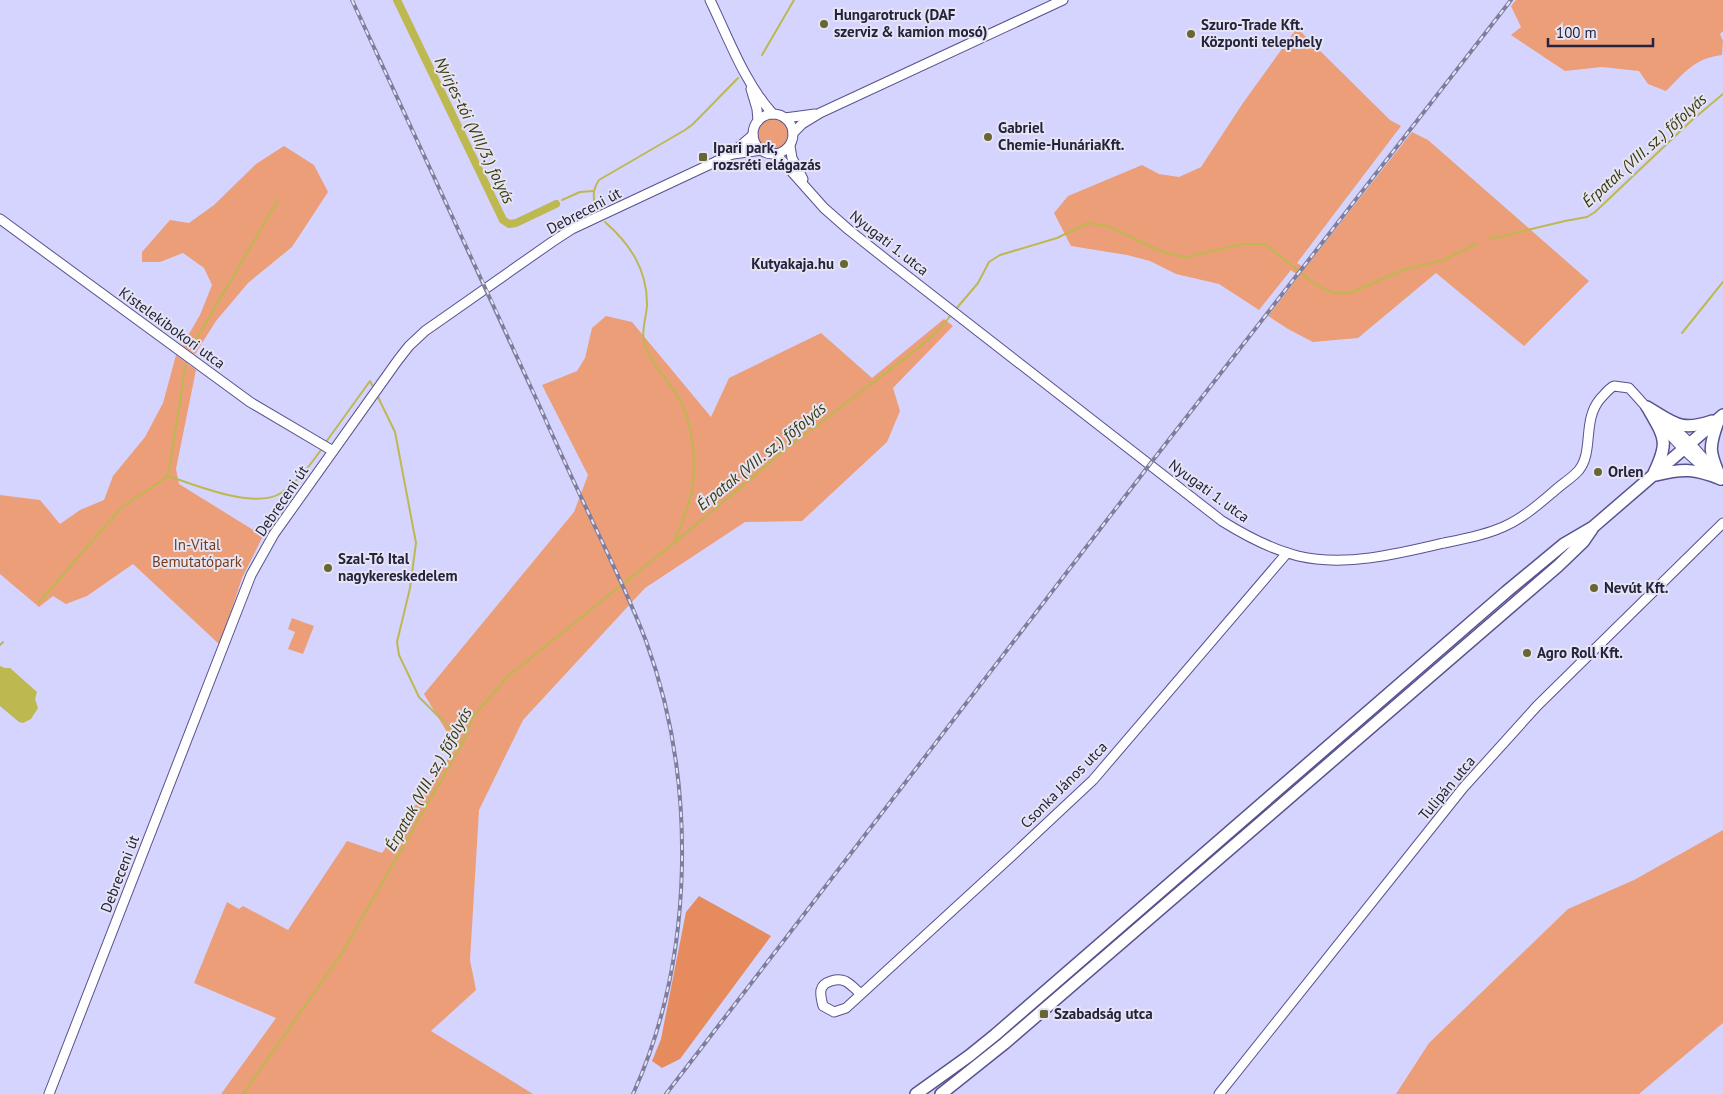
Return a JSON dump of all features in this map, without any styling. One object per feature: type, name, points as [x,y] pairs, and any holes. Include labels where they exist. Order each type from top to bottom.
[{"type":"main road","points":[[1647,407],[1684,427],[1699,426],[1721,416]]},
{"type":"main road","points":[[1647,407],[1660,428],[1665,445],[1652,477]]},
{"type":"main road","points":[[916,1094],[995,1035],[1506,592],[1564,544],[1593,527],[1721,416]]},
{"type":"main road","points":[[1721,416],[1711,445],[1711,457],[1722,480]]},
{"type":"main road","points":[[1652,477],[1674,470],[1687,469],[1700,471],[1722,480]]},
{"type":"main road","points":[[941,1094],[1005,1043],[1558,566],[1584,542],[1593,527]]},
{"type":"street","points":[[710,0],[749,81],[773,114]]},
{"type":"street","points":[[730,154],[762,150],[776,154],[781,152],[790,146],[794,133],[802,124],[820,113],[1063,0]]},
{"type":"street","points":[[749,81],[757,109],[758,121]]},
{"type":"street","points":[[762,150],[756,144],[753,135],[755,125],[768,114],[785,118],[820,113]]},
{"type":"street","points":[[785,118],[792,126],[794,133]]},
{"type":"street","points":[[730,154],[753,135]]},
{"type":"street","name":"Nyugati 1. utca","points":[[790,146],[792,158],[814,196]]},
{"type":"street","name":"Debreceni út","points":[[49,1094],[251,575],[274,534],[402,354],[425,331],[572,229],[730,154]]},
{"type":"street","name":"Nyugati 1. utca","points":[[776,154],[814,196],[849,230],[1222,521],[1257,541],[1287,552],[1315,559],[1353,559],[1402,553],[1461,540],[1502,528],[1534,508],[1579,470],[1585,459],[1592,413],[1596,404],[1608,390],[1619,386],[1629,388],[1647,407]]},
{"type":"street","name":"Kistelekibokori utca","points":[[0,220],[250,402],[333,451]]},
{"type":"street","points":[[1647,407],[1687,446],[1698,464],[1722,480]]},
{"type":"street","name":"Tulipán utca","points":[[1219,1094],[1463,788],[1537,706],[1723,524]]},
{"type":"street","name":"Csonka János utca","points":[[861,994],[843,980],[833,980],[824,985],[821,990],[823,1006],[834,1012],[846,1008],[1093,780],[1287,552]]},
{"type":"green space","points":[[1516,0],[1723,0],[1723,31],[1720,34],[1723,41],[1722,55],[1704,59],[1697,63],[1666,91],[1648,84],[1639,71],[1602,67],[1565,71],[1511,35],[1521,27],[1511,6]]},
{"type":"green space","points":[[1297,28],[1390,120],[1401,126],[1297,263],[1305,268],[1412,132],[1428,140],[1589,281],[1524,346],[1436,273],[1358,338],[1313,342],[1268,316],[1299,276],[1291,270],[1259,310],[1219,284],[1176,274],[1150,261],[1127,255],[1071,246],[1054,213],[1068,196],[1142,165],[1159,174],[1179,177],[1201,167],[1243,103]]},
{"type":"green space","points":[[774,118],[785,123],[790,134],[785,145],[774,150],[763,145],[758,134],[763,123]]},
{"type":"green space","points":[[284,146],[314,165],[328,192],[292,247],[248,283],[216,321],[195,354],[182,346],[200,315],[212,285],[204,268],[183,253],[160,262],[142,262],[142,252],[170,220],[189,223],[214,205],[256,164]]},
{"type":"green space","points":[[606,316],[632,322],[711,417],[729,378],[821,333],[872,378],[944,319],[953,326],[893,388],[900,411],[887,442],[802,521],[745,522],[645,588],[523,720],[479,810],[470,960],[476,990],[431,1031],[533,1094],[221,1094],[276,1018],[194,983],[227,902],[239,909],[243,906],[288,930],[347,841],[382,853],[456,747],[424,694],[574,512],[588,475],[542,385],[577,371],[585,358],[592,328]]},
{"type":"green space","name":"In-Vital Bemutatópark","points":[[176,355],[196,370],[176,469],[179,484],[263,536],[242,578],[220,645],[133,564],[87,596],[66,604],[53,596],[39,607],[0,574],[0,495],[40,500],[60,524],[80,510],[104,500],[113,476],[145,437],[163,403]]},
{"type":"green space","points":[[292,618],[314,626],[303,654],[288,649],[295,632],[288,629]]},
{"type":"green space","points":[[1723,830],[1723,1023],[1639,1094],[1396,1094],[1429,1043],[1568,909],[1634,880]]},
{"type":"shaded area","points":[[0,666],[10,668],[37,692],[35,699],[38,708],[31,719],[23,723],[19,722],[0,706]]},
{"type":"shaded area","points":[[699,896],[771,936],[680,1059],[662,1068],[652,1061],[661,1039],[686,912]]},
{"type":"waterway","name":"Nyírjes-tói (VIII/3.) folyás","points":[[397,0],[503,220],[509,224],[516,223],[556,204]]},
{"type":"waterway","points":[[762,55],[794,0]]},
{"type":"waterway","points":[[596,210],[594,194],[599,180],[685,130],[738,78]]},
{"type":"waterway","name":"Érpatak (VIII. sz.) főfolyás","points":[[1490,239],[1587,217],[1595,212],[1691,121],[1723,94]]},
{"type":"waterway","name":"Nyírjes-tói (VIII/3.) folyás","points":[[562,200],[580,192],[593,191]]},
{"type":"waterway","points":[[191,348],[278,200]]},
{"type":"waterway","points":[[605,222],[629,248],[640,268],[644,280],[647,304],[643,332],[644,342],[650,357],[680,400],[691,433],[694,456],[692,490],[675,541]]},
{"type":"waterway","name":"Érpatak (VIII. sz.) főfolyás","points":[[956,309],[978,283],[989,262],[1000,255],[1057,238],[1088,223],[1108,226],[1165,253],[1186,257],[1243,244],[1265,244],[1316,285],[1334,293],[1350,293],[1403,270],[1443,260],[1476,244]]},
{"type":"waterway","points":[[1682,333],[1723,282]]},
{"type":"waterway","name":"Érpatak (VIII. sz.) főfolyás","points":[[243,1094],[342,953],[463,742],[473,717],[507,677],[675,542],[791,445],[917,349],[939,330],[951,315]]},
{"type":"waterway","points":[[168,476],[186,363]]},
{"type":"waterway","points":[[326,442],[370,381],[372,385]]},
{"type":"waterway","points":[[377,395],[395,432],[416,543],[410,588],[397,642],[399,655],[419,697],[463,741]]},
{"type":"waterway","points":[[39,602],[121,508],[168,476],[225,494],[256,499],[270,498],[293,484],[321,450]]},
{"type":"waterway","points":[[0,645],[3,642]]},
{"type":"railway","points":[[352,0],[629,600],[646,641],[663,695],[674,751],[681,810],[682,869],[678,928],[668,985],[653,1041],[633,1094]]},
{"type":"railway","points":[[666,1094],[1150,464],[1511,0]]},
{"type":"place","name":"Hungarotruck (DAF szerviz & kamion mosó)","points":[[824,24]]},
{"type":"place","name":"Szuro-Trade Kft. Központi telephely","points":[[1191,34]]},
{"type":"place","name":"Gabriel Chemie-HunáriaKft.","points":[[988,137]]},
{"type":"place","name":"Ipari park, rozsréti elágazás","points":[[703,157]]},
{"type":"place","name":"Kutyakaja.hu","points":[[844,264]]},
{"type":"place","name":"Orlen","points":[[1598,472]]},
{"type":"place","name":"Szal-Tó Ital nagykereskedelem","points":[[328,568]]},
{"type":"place","name":"Nevút Kft.","points":[[1594,588]]},
{"type":"place","name":"Agro Roll Kft.","points":[[1527,653]]},
{"type":"place","name":"Szabadság utca","points":[[1044,1014]]}]
